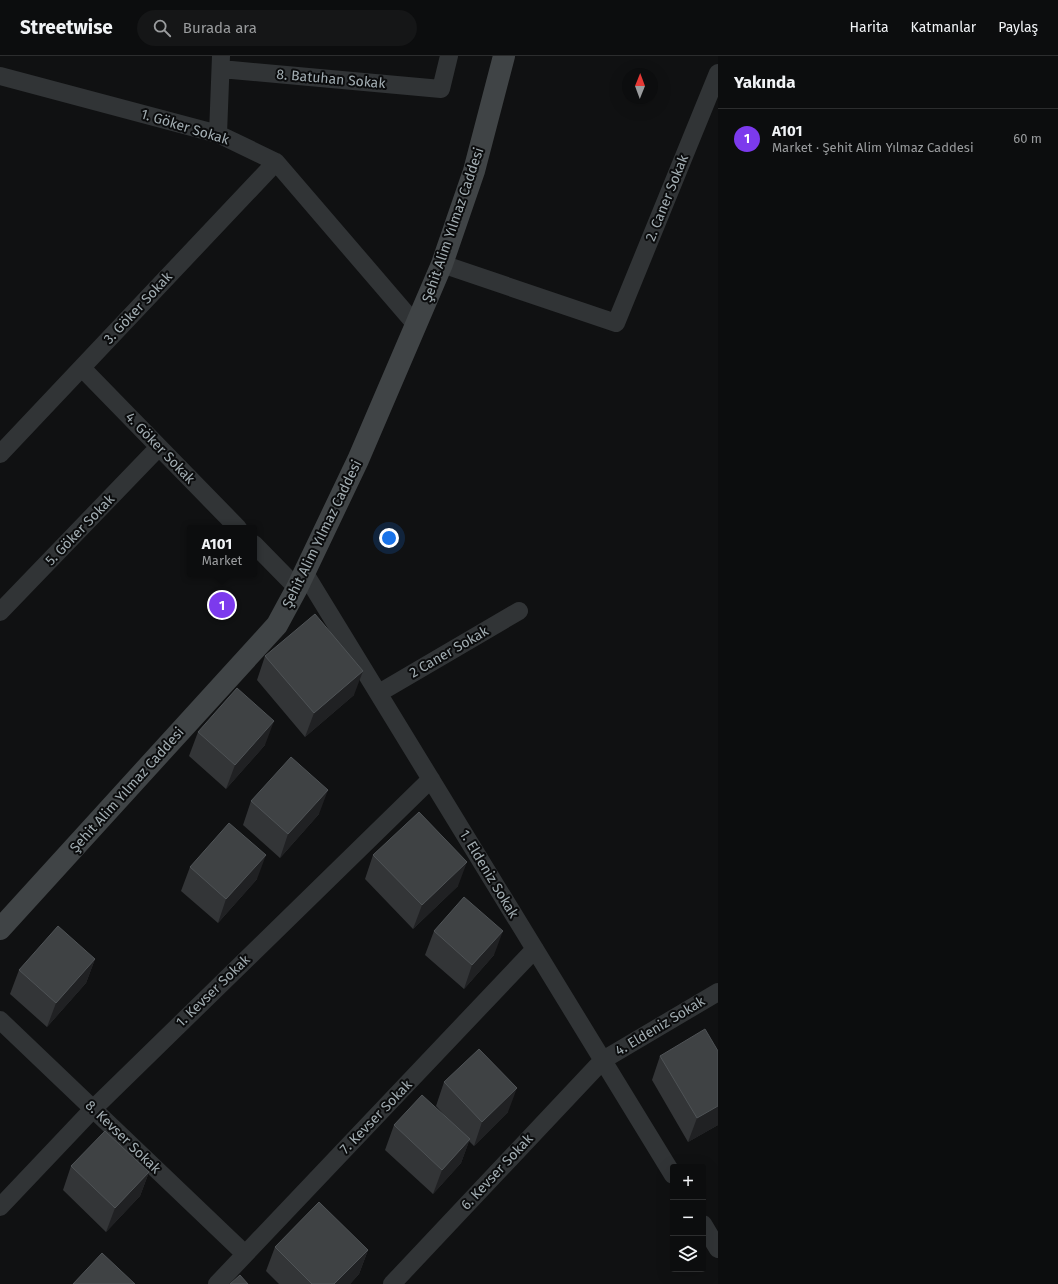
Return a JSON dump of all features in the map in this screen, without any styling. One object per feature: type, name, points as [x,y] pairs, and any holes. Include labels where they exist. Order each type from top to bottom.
[{"type":"street","name":"8. Batuhan Sokak","points":[[221,63],[440,89],[449,56]]},
{"type":"street","name":"Şehit Alim Yılmaz Caddesi","points":[[0,929],[277,625],[301,580],[358,460],[442,264],[474,171],[504,56]]},
{"type":"street","points":[[218,134],[221,63]]},
{"type":"street","name":"1. Göker Sokak","points":[[0,72],[218,134],[276,162],[416,325]]},
{"type":"street","name":"2. Caner Sokak","points":[[442,264],[616,323],[718,73]]},
{"type":"street","name":"3. Göker Sokak","points":[[0,454],[276,162]]},
{"type":"street","name":"4. Göker Sokak","points":[[82,368],[235,525]]},
{"type":"street","name":"5. Göker Sokak","points":[[0,612],[159,447]]},
{"type":"street","points":[[257,546],[301,580]]},
{"type":"street","name":"1. Eldeniz Sokak","points":[[301,580],[378,693],[670,1170]]},
{"type":"street","name":"2 Caner Sokak","points":[[378,693],[519,611]]},
{"type":"street","name":"1. Kevser Sokak","points":[[0,1208],[93,1109],[431,779]]},
{"type":"street","name":"7. Kevser Sokak","points":[[217,1284],[535,949]]},
{"type":"street","name":"4. Eldeniz Sokak","points":[[603,1060],[718,992]]},
{"type":"street","name":"8. Kevser Sokak","points":[[0,1020],[245,1254]]},
{"type":"street","name":"6. Kevser Sokak","points":[[392,1284],[603,1060]]},
{"type":"street","points":[[706,1229],[718,1249]]},
{"type":"building","points":[[315,614],[363,671],[314,713],[265,656]]},
{"type":"building","points":[[237,688],[274,721],[235,765],[198,732]]},
{"type":"building","points":[[291,757],[328,790],[288,834],[251,801]]},
{"type":"building","points":[[419,812],[467,862],[422,905],[373,855]]},
{"type":"building","points":[[229,823],[266,855],[226,899],[190,867]]},
{"type":"building","points":[[464,897],[503,931],[472,965],[434,931]]},
{"type":"building","points":[[58,926],[95,959],[56,1003],[19,970]]},
{"type":"building","points":[[705,1029],[718,1051],[718,1106],[697,1118],[660,1056]]},
{"type":"building","points":[[479,1049],[517,1088],[482,1122],[444,1082]]},
{"type":"building","points":[[422,1095],[470,1139],[442,1170],[394,1125]]},
{"type":"building","points":[[105,1131],[149,1172],[115,1208],[71,1166]]},
{"type":"building","points":[[319,1202],[368,1250],[334,1284],[312,1284],[275,1247]]},
{"type":"building","points":[[102,1253],[135,1284],[73,1284]]},
{"type":"building","points":[[240,1275],[248,1284],[230,1284]]},
{"type":"place","name":"A101","points":[[222,605]]}]
